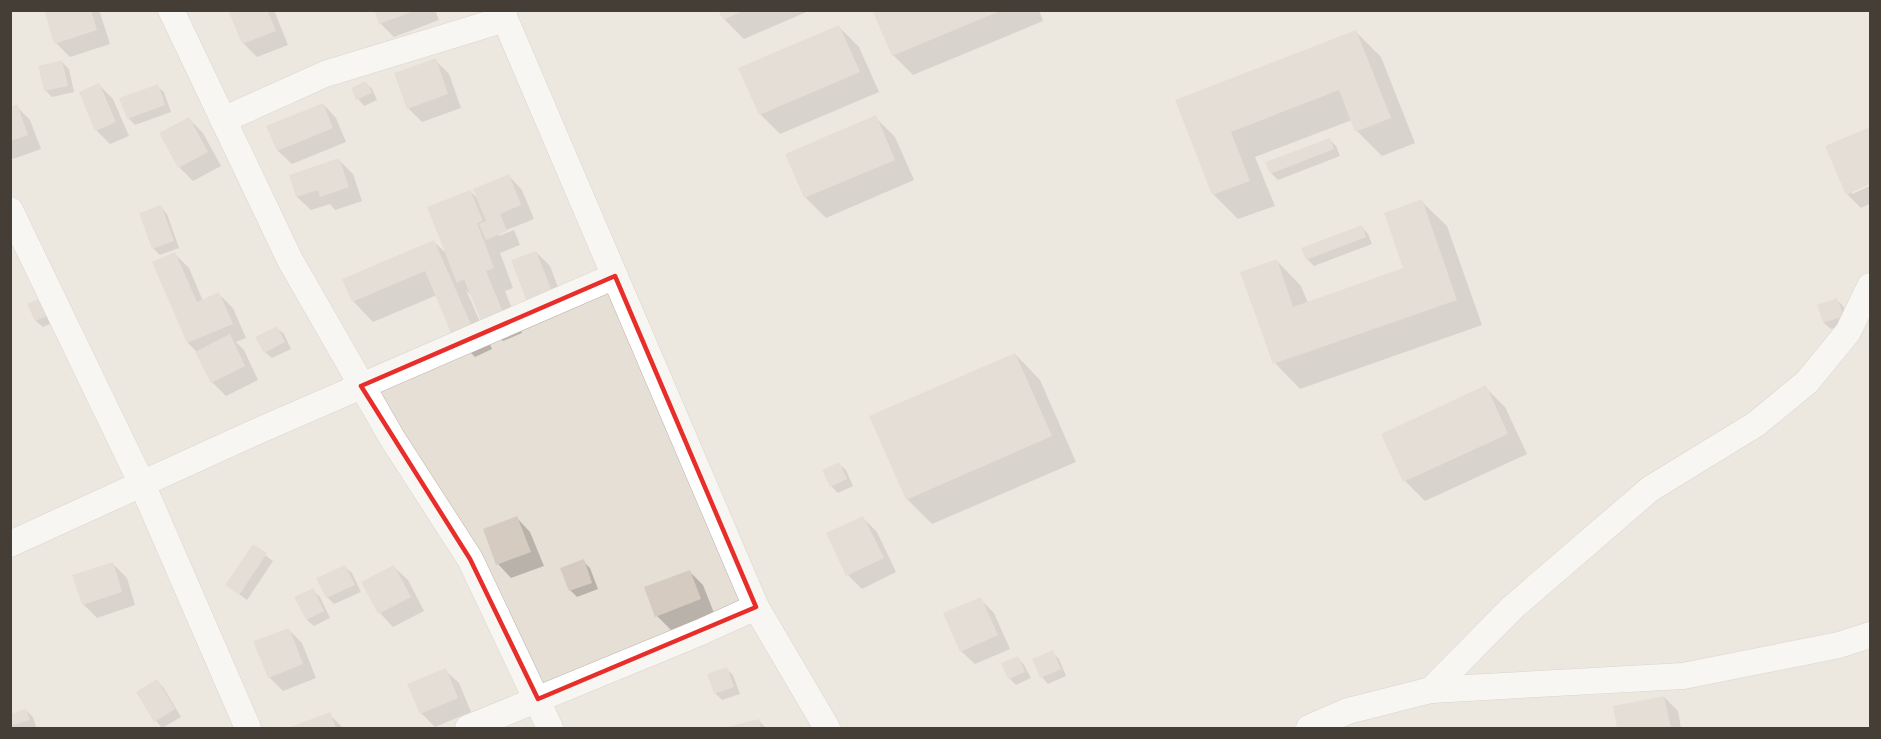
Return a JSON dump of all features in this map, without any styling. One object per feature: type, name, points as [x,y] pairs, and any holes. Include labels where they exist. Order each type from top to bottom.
[{"type":"street","points":[[171,10],[290,260],[360,386],[470,559],[538,699],[550,729]]},
{"type":"street","points":[[223,120],[325,74],[504,15],[756,607],[827,729]]},
{"type":"street","points":[[10,210],[142,484],[248,729]]},
{"type":"street","points":[[10,544],[360,386],[615,276]]},
{"type":"street","points":[[1431,690],[1513,608],[1650,489],[1755,424],[1807,382],[1848,332],[1870,286]]},
{"type":"street","points":[[468,729],[756,607]]},
{"type":"street","points":[[1309,729],[1348,711],[1431,690],[1683,676],[1839,645],[1870,635]]},
{"type":"highlighted area","points":[[615,276],[756,607],[538,699],[470,559],[361,386]]},
{"type":"shaded area","points":[[11,11],[1870,11],[1870,728],[11,728]]},
{"type":"building","points":[[44,10],[91,10],[97,30],[54,44]]},
{"type":"building","points":[[228,10],[267,10],[276,31],[242,44]]},
{"type":"building","points":[[374,10],[414,10],[414,11],[379,24]]},
{"type":"building","points":[[718,10],[745,10],[723,20]]},
{"type":"building","points":[[876,10],[1000,11],[892,56],[873,12]]},
{"type":"building","points":[[839,25],[860,72],[759,115],[738,68]]},
{"type":"building","points":[[1356,30],[1391,118],[1355,132],[1339,90],[1231,132],[1250,181],[1212,195],[1175,100]]},
{"type":"building","points":[[436,58],[448,94],[407,109],[394,73]]},
{"type":"building","points":[[62,60],[68,86],[44,91],[38,66]]},
{"type":"building","points":[[366,81],[372,93],[356,100],[351,88]]},
{"type":"building","points":[[99,83],[116,122],[95,131],[79,92]]},
{"type":"building","points":[[158,84],[165,105],[127,119],[119,98]]},
{"type":"building","points":[[323,103],[333,128],[277,151],[266,126]]},
{"type":"building","points":[[17,104],[28,135],[10,141],[10,107]]},
{"type":"building","points":[[876,115],[895,160],[804,198],[785,154]]},
{"type":"building","points":[[189,117],[208,152],[178,168],[159,133]]},
{"type":"building","points":[[1870,127],[1870,184],[1846,195],[1825,146]]},
{"type":"building","points":[[1330,138],[1334,149],[1270,174],[1265,162]]},
{"type":"building","points":[[339,158],[349,187],[320,197],[318,190],[296,197],[289,175]]},
{"type":"building","points":[[509,174],[521,205],[500,214],[507,231],[486,240],[479,224],[486,221],[473,189]]},
{"type":"building","points":[[470,190],[483,221],[477,223],[494,268],[486,271],[503,313],[481,321],[464,279],[457,283],[427,207]]},
{"type":"building","points":[[1422,199],[1457,300],[1273,364],[1240,272],[1277,259],[1293,307],[1403,268],[1384,213]]},
{"type":"building","points":[[161,205],[174,241],[152,249],[139,213]]},
{"type":"building","points":[[1362,225],[1366,237],[1306,260],[1301,248]]},
{"type":"building","points":[[434,240],[473,329],[453,338],[425,271],[352,302],[342,279]]},
{"type":"building","points":[[536,251],[552,292],[527,302],[511,260]]},
{"type":"building","points":[[175,252],[197,302],[219,292],[233,324],[187,343],[152,262]]},
{"type":"building","points":[[41,298],[49,315],[35,321],[27,304]]},
{"type":"building","points":[[1837,298],[1844,316],[1823,323],[1817,305]]},
{"type":"building","points":[[277,326],[285,342],[264,353],[255,337]]},
{"type":"building","points":[[230,334],[245,366],[211,383],[195,352]]},
{"type":"building","points":[[1015,353],[1052,436],[906,500],[869,416]]},
{"type":"building","points":[[1486,385],[1508,434],[1403,482],[1381,434]]},
{"type":"building","points":[[839,462],[847,479],[830,487],[822,470]]},
{"type":"building","points":[[517,516],[531,552],[496,565],[483,529]]},
{"type":"building","points":[[863,516],[884,558],[846,576],[826,533]]},
{"type":"building","points":[[253,544],[267,553],[239,595],[225,585]]},
{"type":"building","points":[[584,559],[592,583],[569,591],[560,568]]},
{"type":"building","points":[[113,562],[122,592],[82,605],[72,575]]},
{"type":"building","points":[[345,565],[355,585],[326,598],[316,578]]},
{"type":"building","points":[[394,565],[411,597],[378,614],[361,582]]},
{"type":"building","points":[[690,570],[701,599],[655,617],[644,587]]},
{"type":"building","points":[[313,588],[324,611],[306,620],[294,597]]},
{"type":"building","points":[[981,597],[998,635],[960,652],[943,613]]},
{"type":"building","points":[[289,628],[303,664],[268,678],[253,641]]},
{"type":"building","points":[[1053,650],[1061,669],[1040,678],[1032,659]]},
{"type":"building","points":[[1018,656],[1025,672],[1008,679],[1001,663]]},
{"type":"building","points":[[727,667],[734,687],[714,694],[707,674]]},
{"type":"building","points":[[446,668],[458,698],[420,714],[407,684]]},
{"type":"building","points":[[157,679],[175,709],[154,722],[136,692]]},
{"type":"building","points":[[1664,696],[1671,728],[1617,728],[1613,706]]},
{"type":"building","points":[[26,709],[30,720],[10,726],[10,714]]},
{"type":"building","points":[[330,712],[336,728],[288,728]]},
{"type":"building","points":[[759,719],[761,728],[722,728]]}]
